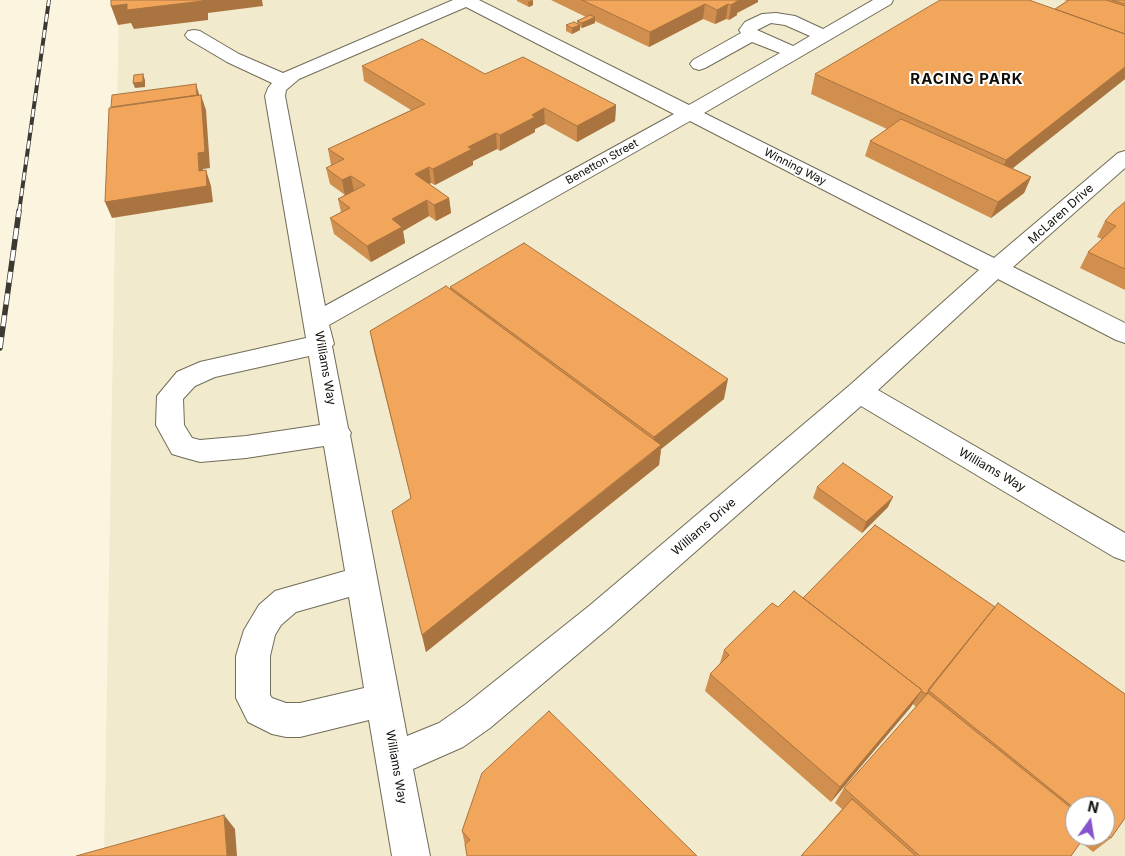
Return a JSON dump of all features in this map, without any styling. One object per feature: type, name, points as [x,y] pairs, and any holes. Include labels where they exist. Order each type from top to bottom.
[{"type":"street","points":[[194,34],[233,58],[284,81],[304,70],[467,0]]},
{"type":"street","name":"Winning Way","points":[[467,0],[1125,334]]},
{"type":"street","name":"Benetton Street","points":[[336,433],[246,447],[200,451],[182,446],[170,425],[170,396],[186,379],[209,369],[319,332],[793,52],[885,0]]},
{"type":"street","points":[[793,52],[751,35],[748,30],[751,26],[768,18],[776,18],[789,20],[823,35]]},
{"type":"street","points":[[699,64],[751,35]]},
{"type":"street","name":"Williams Way","points":[[284,81],[278,88],[275,96],[319,332],[411,856]]},
{"type":"street","name":"McLaren Drive","points":[[995,269],[1116,176],[1125,157]]},
{"type":"street","name":"Williams Drive","points":[[394,759],[451,734],[478,716],[600,616],[859,392],[995,269]]},
{"type":"street","name":"Williams Way","points":[[859,392],[1125,548]]},
{"type":"street","points":[[363,580],[286,601],[270,614],[260,630],[253,656],[253,698],[260,710],[272,717],[286,720],[300,720],[384,700]]},
{"type":"shaded area","points":[[119,0],[1125,0],[1125,856],[104,856]]},
{"type":"building","points":[[111,0],[203,1],[127,10],[127,4],[111,6]]},
{"type":"building","points":[[582,0],[739,0],[717,10],[705,4],[650,32]]},
{"type":"building","points":[[940,0],[1029,0],[1125,34],[1125,67],[1006,160],[815,74]]},
{"type":"building","points":[[1069,0],[1106,0],[1125,6],[1125,34],[1055,9]]},
{"type":"building","points":[[1112,0],[1125,0],[1125,4]]},
{"type":"building","points":[[590,15],[595,17],[582,23],[577,21]]},
{"type":"building","points":[[574,22],[580,25],[572,28],[566,25]]},
{"type":"building","points":[[422,39],[485,74],[523,57],[616,105],[577,126],[544,108],[532,115],[535,117],[500,135],[496,133],[468,147],[472,149],[433,169],[429,167],[415,174],[449,198],[434,205],[427,200],[392,219],[402,227],[367,246],[330,218],[350,208],[338,199],[365,185],[351,176],[342,180],[326,168],[344,159],[328,149],[425,104],[362,66]]},
{"type":"building","points":[[143,74],[143,82],[133,83],[134,75]]},
{"type":"building","points":[[196,84],[197,95],[111,107],[112,95]]},
{"type":"building","points":[[201,95],[205,152],[198,153],[199,171],[206,170],[207,186],[105,202],[109,108]]},
{"type":"building","points":[[901,119],[1031,177],[998,202],[870,141]]},
{"type":"building","points":[[1125,202],[1125,269],[1088,252],[1116,226],[1105,221]]},
{"type":"building","points":[[524,243],[728,379],[654,437],[450,287]]},
{"type":"building","points":[[446,286],[661,445],[422,635],[392,511],[411,498],[370,331]]},
{"type":"building","points":[[843,463],[893,497],[866,522],[817,487]]},
{"type":"building","points":[[875,525],[995,607],[926,694],[803,598]]},
{"type":"building","points":[[794,591],[922,690],[840,787],[710,674],[729,655],[724,650],[772,603],[778,607]]},
{"type":"building","points":[[998,603],[1125,694],[1125,818],[1115,832],[1115,796],[1065,796],[1065,801],[928,690]]},
{"type":"building","points":[[928,693],[1065,803],[1065,846],[1078,846],[1071,856],[920,856],[844,788]]},
{"type":"building","points":[[549,711],[697,856],[467,856],[465,844],[470,840],[462,831],[482,773]]},
{"type":"building","points":[[852,799],[916,856],[801,856]]},
{"type":"building","points":[[224,815],[227,856],[76,856]]},
{"type":"railway","points":[[19,212],[49,0]]},
{"type":"railway","points":[[0,348],[19,211]]},
{"type":"district","name":"RACING PARK","points":[[967,79]]}]
